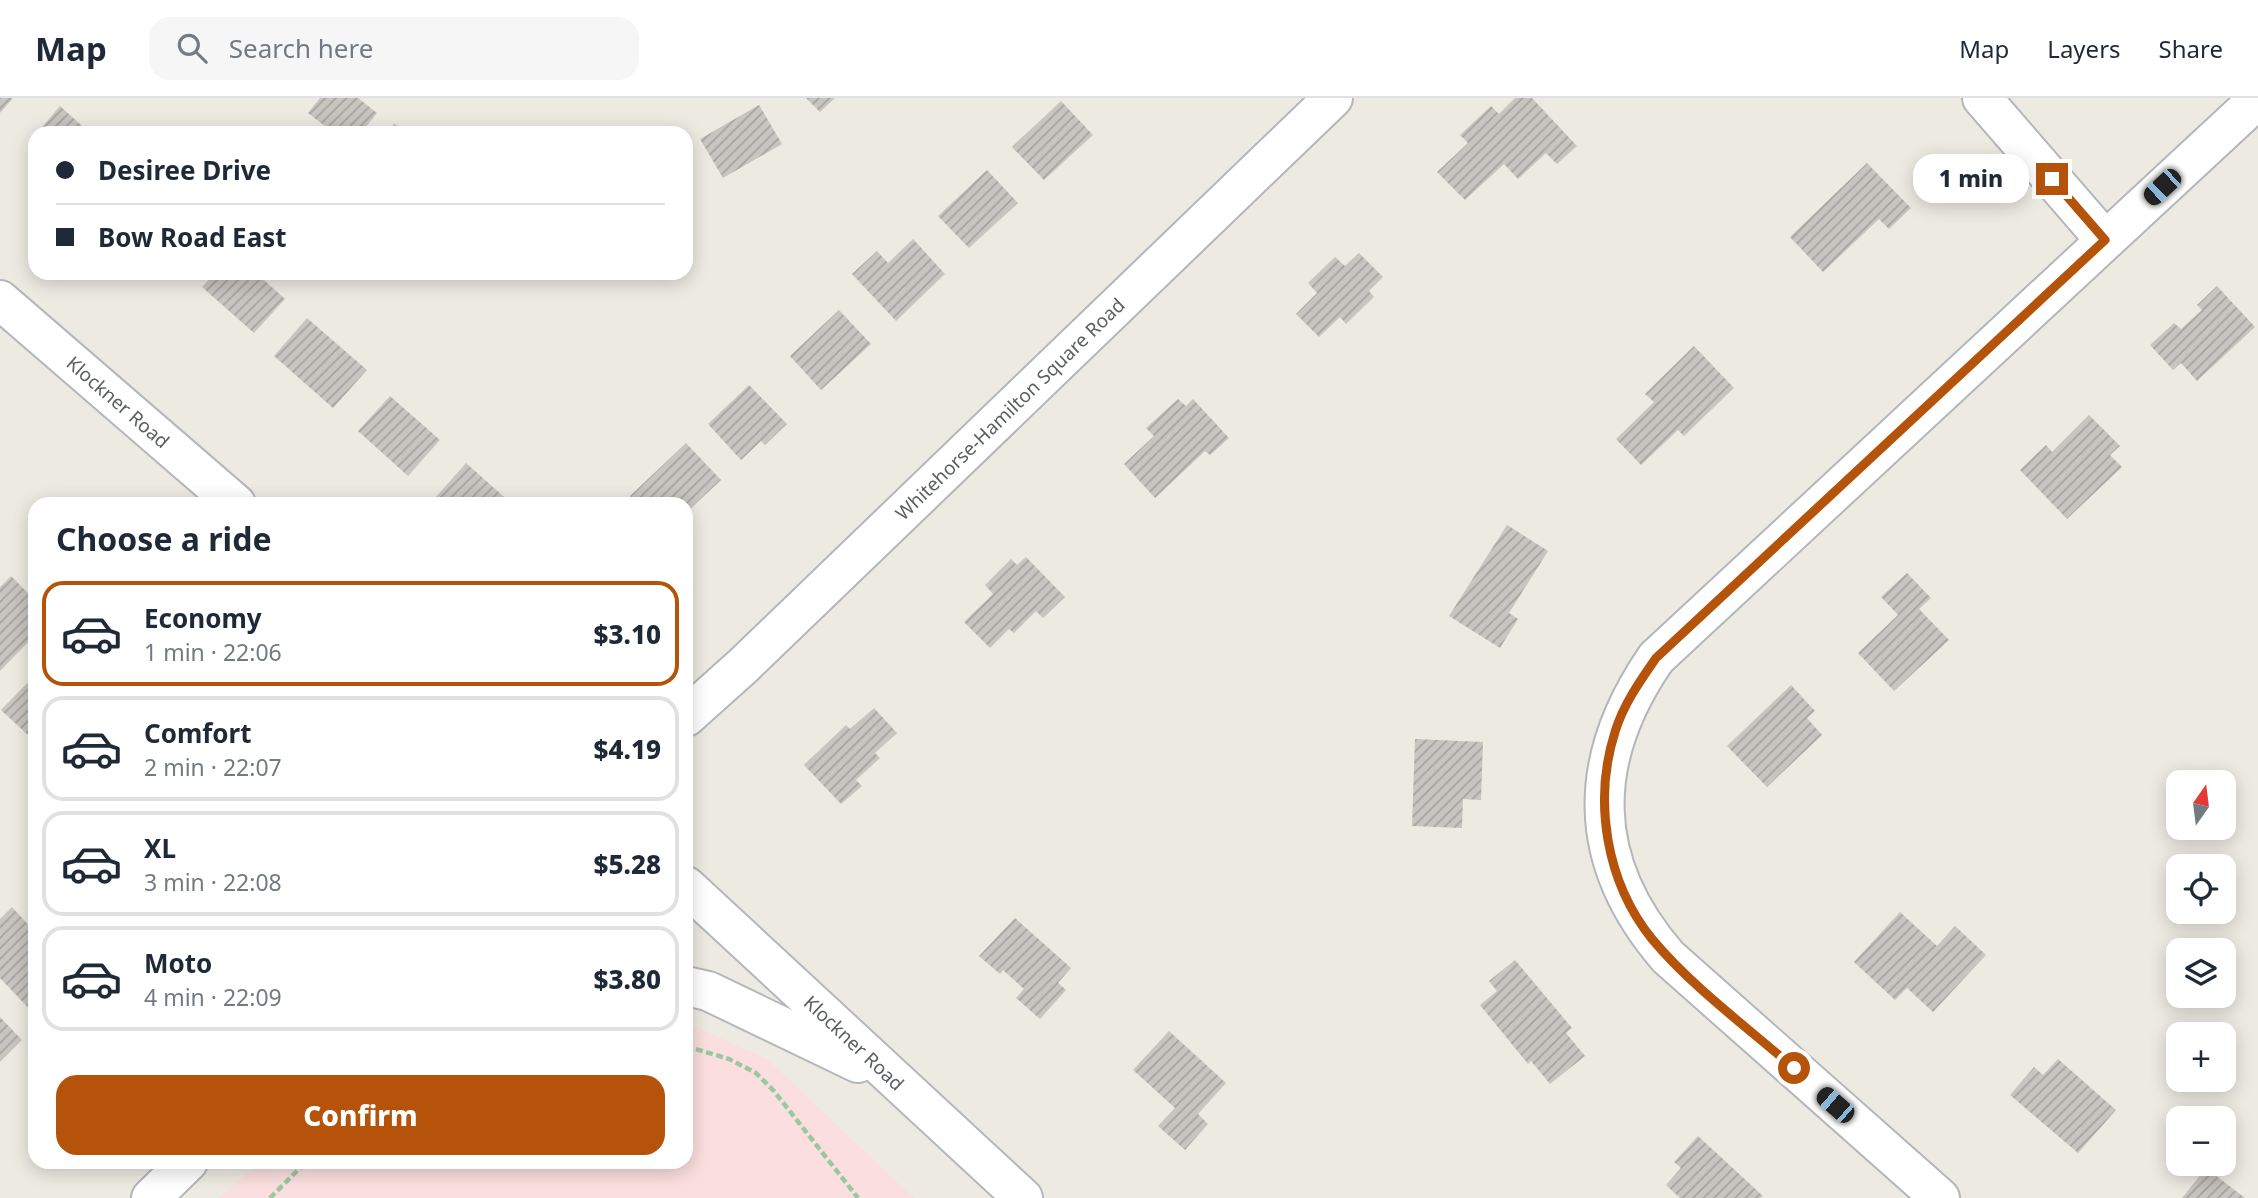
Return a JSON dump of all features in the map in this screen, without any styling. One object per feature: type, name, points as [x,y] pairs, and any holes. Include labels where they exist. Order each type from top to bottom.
[{"type":"street","name":"Whitehorse-Hamilton Square Road","points":[[693,711],[1333,98]]},
{"type":"street","points":[[1982,98],[2105,240]]},
{"type":"street","points":[[1940,1198],[1668,957],[1650,936],[1629,903],[1614,868],[1605,822],[1605,776],[1615,731],[1632,693],[1656,658],[2258,99]]},
{"type":"street","name":"Klockner Road","points":[[0,299],[228,497]]},
{"type":"street","name":"Klockner Road","points":[[693,893],[1023,1198]]},
{"type":"street","points":[[693,988],[708,991],[895,1081]]},
{"type":"street","points":[[151,1198],[181,1169]]},
{"type":"path","points":[[693,1048],[729,1059],[756,1073],[774,1091],[858,1198]]},
{"type":"path","points":[[270,1198],[299,1169]]},
{"type":"shaded area","points":[[693,1025],[768,1060],[914,1198],[218,1198],[253,1169],[693,1169]]},
{"type":"building","points":[[0,98],[13,98],[0,113]]},
{"type":"building","points":[[320,98],[358,98],[377,113],[367,126],[325,126],[308,113]]},
{"type":"building","points":[[806,98],[835,98],[820,112]]},
{"type":"building","points":[[1515,98],[1532,98],[1577,146],[1557,164],[1546,153],[1518,179],[1504,164],[1465,200],[1437,172],[1468,143],[1460,135],[1491,106],[1499,114]]},
{"type":"building","points":[[1061,101],[1093,135],[1044,180],[1012,147]]},
{"type":"building","points":[[759,105],[782,144],[723,178],[700,139]]},
{"type":"building","points":[[60,106],[82,126],[43,126]]},
{"type":"building","points":[[1867,163],[1911,208],[1889,229],[1879,219],[1823,272],[1790,237]]},
{"type":"building","points":[[987,170],[1018,203],[969,248],[938,216]]},
{"type":"building","points":[[913,239],[945,274],[896,321],[852,274],[877,251],[888,263]]},
{"type":"building","points":[[1359,253],[1383,277],[1369,291],[1374,297],[1346,324],[1340,317],[1319,337],[1296,314],[1317,293],[1308,283],[1335,257],[1345,266]]},
{"type":"building","points":[[208,280],[264,280],[285,299],[254,333],[202,287]]},
{"type":"building","points":[[2217,286],[2255,327],[2197,381],[2181,363],[2173,370],[2150,345],[2174,323],[2181,329],[2202,310],[2197,305]]},
{"type":"building","points":[[839,310],[871,344],[821,390],[790,356]]},
{"type":"building","points":[[307,318],[367,370],[333,408],[274,356]]},
{"type":"building","points":[[1694,346],[1734,388],[1684,436],[1678,430],[1641,465],[1616,439],[1654,402],[1645,394]]},
{"type":"building","points":[[749,385],[787,424],[765,445],[761,441],[741,460],[708,424]]},
{"type":"building","points":[[390,396],[440,440],[408,476],[358,431]]},
{"type":"building","points":[[1178,399],[1186,406],[1193,399],[1229,438],[1210,455],[1205,451],[1155,498],[1124,464],[1154,436],[1146,428]]},
{"type":"building","points":[[2089,415],[2120,446],[2110,455],[2122,467],[2067,519],[2020,470],[2046,445],[2052,452]]},
{"type":"building","points":[[686,443],[721,480],[693,506],[693,497],[630,496]]},
{"type":"building","points":[[466,463],[504,497],[436,497]]},
{"type":"building","points":[[1507,525],[1548,551],[1509,613],[1518,619],[1500,648],[1449,616]]},
{"type":"building","points":[[1026,557],[1065,597],[1043,618],[1036,611],[1014,633],[1009,629],[990,648],[964,622],[993,594],[985,585],[1011,559],[1017,565]]},
{"type":"building","points":[[1907,573],[1931,598],[1919,609],[1949,640],[1894,691],[1858,653],[1898,615],[1881,597]]},
{"type":"building","points":[[11,576],[28,593],[28,642],[0,671],[0,587]]},
{"type":"building","points":[[28,682],[28,735],[1,710]]},
{"type":"building","points":[[1791,685],[1815,711],[1807,718],[1822,735],[1767,787],[1727,746]]},
{"type":"building","points":[[874,708],[897,733],[875,753],[880,758],[856,780],[862,786],[841,804],[804,765],[846,725],[850,729]]},
{"type":"building","points":[[1415,739],[1483,742],[1481,800],[1463,799],[1462,828],[1412,826]]},
{"type":"building","points":[[12,907],[28,924],[28,1008],[0,978],[0,919]]},
{"type":"building","points":[[1900,912],[1937,946],[1955,926],[1986,955],[1933,1012],[1907,988],[1895,1000],[1854,962]]},
{"type":"building","points":[[1015,918],[1071,968],[1058,983],[1066,990],[1040,1019],[1016,998],[1024,989],[1003,970],[1000,974],[979,956]]},
{"type":"building","points":[[1515,960],[1572,1028],[1566,1033],[1585,1056],[1550,1084],[1531,1061],[1528,1064],[1480,1005],[1497,991],[1489,981]]},
{"type":"building","points":[[0,1017],[22,1040],[0,1062]]},
{"type":"building","points":[[1169,1031],[1226,1083],[1198,1114],[1208,1124],[1185,1150],[1158,1126],[1175,1108],[1133,1070]]},
{"type":"building","points":[[2058,1059],[2116,1110],[2078,1153],[2010,1095],[2034,1067],[2043,1075]]},
{"type":"building","points":[[1698,1136],[1763,1196],[1680,1198],[1666,1185],[1681,1168],[1674,1162]]},
{"type":"building","points":[[2200,1176],[2216,1176],[2245,1198],[2182,1198]]},
{"type":"route","points":[[1794,1068],[1668,957],[1650,936],[1629,903],[1614,868],[1605,822],[1605,776],[1615,731],[1632,693],[1656,658],[2105,240],[2052,179]]}]
